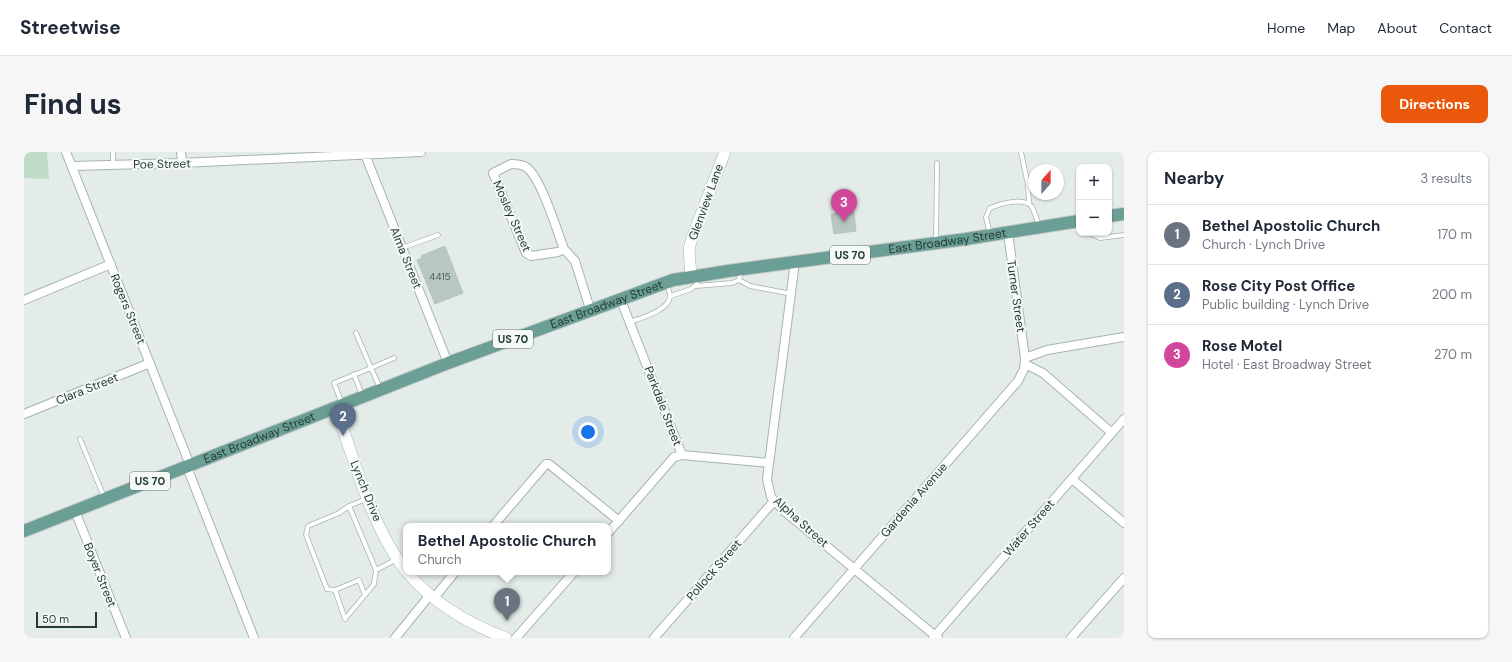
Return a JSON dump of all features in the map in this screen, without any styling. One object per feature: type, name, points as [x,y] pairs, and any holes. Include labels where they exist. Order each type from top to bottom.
[{"type":"main road","name":"Glenview Lane","points":[[695,280],[690,249],[692,238],[725,152]]},
{"type":"main road","points":[[1112,216],[1124,214]]},
{"type":"main road","name":"East Broadway Street","points":[[24,531],[380,389],[590,309],[666,282],[740,275],[795,262],[936,244],[1076,222]]},
{"type":"main road","name":"Lynch Drive","points":[[339,405],[368,498],[376,518],[403,568]]},
{"type":"main road","name":"Lynch Drive","points":[[409,575],[432,596],[467,620],[506,638]]},
{"type":"street","name":"Rogers Street","points":[[66,152],[150,363],[254,638]]},
{"type":"street","points":[[181,152],[182,163]]},
{"type":"street","name":"Poe Street","points":[[72,166],[182,163],[249,158],[421,152]]},
{"type":"street","name":"Alma Street","points":[[365,153],[448,363]]},
{"type":"street","name":"Mosley Street","points":[[564,249],[546,254],[528,255],[493,173],[505,166],[518,164],[526,167],[532,172],[544,197],[564,249],[575,261],[590,309]]},
{"type":"street","name":"Turner Street","points":[[1008,233],[1025,361]]},
{"type":"street","name":"Alpha Street","points":[[795,262],[769,464],[768,484],[774,501],[936,637]]},
{"type":"street","points":[[24,300],[111,264]]},
{"type":"street","name":"Parkdale Street","points":[[620,298],[682,455],[769,464]]},
{"type":"street","points":[[1112,433],[1043,373],[1025,361],[1047,350],[1124,337]]},
{"type":"street","name":"Gardenia Avenue","points":[[794,638],[1018,381],[1025,361]]},
{"type":"street","name":"Clara Street","points":[[24,414],[150,363]]},
{"type":"street","name":"Water Street","points":[[936,637],[1124,419]]},
{"type":"street","points":[[611,529],[674,457],[682,455]]},
{"type":"street","points":[[496,523],[546,464],[549,464],[619,520]]},
{"type":"street","points":[[1072,479],[1124,523]]},
{"type":"street","name":"Pollock Street","points":[[654,638],[774,501]]},
{"type":"street","name":"Boyer Street","points":[[75,511],[126,638]]},
{"type":"street","points":[[395,638],[452,575]]},
{"type":"street","points":[[516,638],[571,575]]},
{"type":"street","points":[[1072,638],[1124,578]]},
{"type":"lane","points":[[113,152],[114,165]]},
{"type":"lane","points":[[1021,152],[1028,185],[1029,204],[1040,228]]},
{"type":"lane","points":[[936,244],[937,163]]},
{"type":"lane","points":[[990,236],[986,217],[990,208],[1018,202],[1029,204]]},
{"type":"lane","points":[[402,248],[438,235]]},
{"type":"lane","points":[[1096,236],[1100,238],[1124,235]]},
{"type":"lane","points":[[740,275],[750,286],[792,294]]},
{"type":"lane","points":[[671,296],[691,290],[695,280]]},
{"type":"lane","points":[[630,322],[669,304],[671,296],[666,282]]},
{"type":"lane","points":[[356,333],[380,389]]},
{"type":"lane","points":[[339,405],[334,383],[394,358]]},
{"type":"lane","points":[[354,374],[363,396]]},
{"type":"lane","points":[[80,438],[105,499]]},
{"type":"lane","points":[[365,595],[359,580],[335,590],[327,589],[306,535],[308,526],[339,513],[349,506],[368,498]]},
{"type":"lane","points":[[335,590],[345,619],[374,584],[376,570],[349,506]]},
{"type":"lane","points":[[376,570],[397,559]]},
{"type":"green space","points":[[24,152],[47,152],[49,179],[24,178]]},
{"type":"building","points":[[854,212],[856,231],[834,234],[831,214]]},
{"type":"building","points":[[445,246],[463,293],[435,304],[417,260],[422,258],[421,256]]},
{"type":"place","name":"Rose Motel","points":[[844,222]]},
{"type":"place","name":"Rose City Post Office","points":[[343,436]]},
{"type":"place","name":"Bethel Apostolic Church","points":[[507,621]]}]
